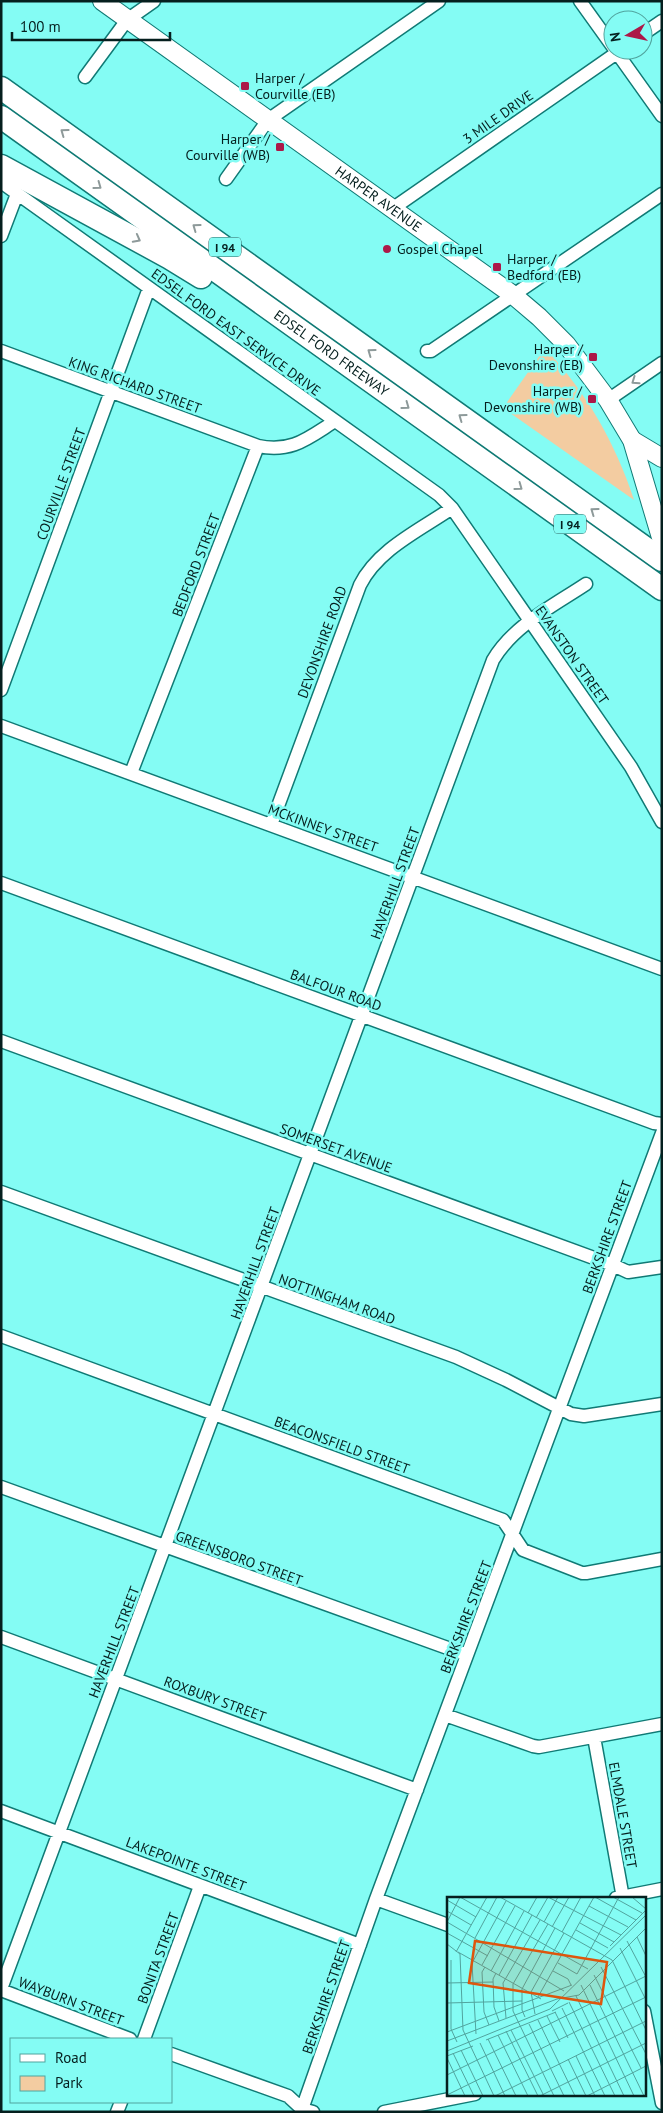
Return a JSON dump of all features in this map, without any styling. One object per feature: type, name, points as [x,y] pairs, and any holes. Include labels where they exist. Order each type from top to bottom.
[{"type":"highway","name":"EDSEL FORD FREEWAY","points":[[1,88],[662,560]]},
{"type":"highway","name":"EDSEL FORD FREEWAY","points":[[1,117],[662,590]]},
{"type":"highway","points":[[1,166],[170,258],[257,312],[276,313]]},
{"type":"main road","name":"HARPER AVENUE","points":[[102,1],[513,295],[566,344],[608,400],[632,440],[662,541]]},
{"type":"main road","points":[[632,440],[662,458]]},
{"type":"street","points":[[85,77],[128,20],[154,1]]},
{"type":"street","points":[[226,179],[268,120],[438,1]]},
{"type":"street","points":[[580,1],[603,32]]},
{"type":"street","name":"3 MILE DRIVE","points":[[392,209],[603,59]]},
{"type":"street","points":[[623,60],[662,116]]},
{"type":"street","name":"EDSEL FORD EAST SERVICE DRIVE","points":[[1,182],[439,495],[452,508]]},
{"type":"street","points":[[1,236],[17,194]]},
{"type":"street","points":[[427,351],[436,348],[662,194]]},
{"type":"street","name":"COURVILLE STREET","points":[[1,690],[149,288]]},
{"type":"street","name":"KING RICHARD STREET","points":[[1,351],[258,446]]},
{"type":"street","points":[[608,400],[662,363]]},
{"type":"street","points":[[258,446],[272,449],[286,448],[299,443],[335,421]]},
{"type":"street","name":"BEDFORD STREET","points":[[131,773],[258,446]]},
{"type":"street","name":"EVANSTON STREET","points":[[452,508],[631,767],[662,822]]},
{"type":"street","name":"DEVONSHIRE ROAD","points":[[271,825],[365,574],[377,560],[452,508]]},
{"type":"street","name":"HAVERHILL STREET","points":[[1,1990],[493,660],[508,639],[530,621],[586,584]]},
{"type":"street","name":"MCKINNEY STREET","points":[[1,726],[662,968]]},
{"type":"street","name":"BALFOUR ROAD","points":[[1,883],[654,1123],[662,1124]]},
{"type":"street","name":"SOMERSET AVENUE","points":[[1,1040],[628,1272],[662,1267]]},
{"type":"street","name":"BERKSHIRE STREET","points":[[305,2111],[376,1899],[662,1134]]},
{"type":"street","name":"NOTTINGHAM ROAD","points":[[1,1192],[456,1357],[506,1380],[560,1409],[584,1416],[662,1404]]},
{"type":"street","name":"BEACONSFIELD STREET","points":[[1,1336],[503,1520],[522,1550],[586,1573],[662,1559]]},
{"type":"street","name":"GREENSBORO STREET","points":[[1,1487],[467,1656]]},
{"type":"street","name":"ROXBURY STREET","points":[[1,1637],[417,1790]]},
{"type":"street","points":[[445,1715],[539,1747],[662,1724]]},
{"type":"street","name":"ELMDALE STREET","points":[[594,1737],[621,1897]]},
{"type":"street","name":"LAKEPOINTE STREET","points":[[1,1811],[360,1945]]},
{"type":"street","name":"BONITA STREET","points":[[144,2038],[200,1886]]},
{"type":"street","points":[[626,1897],[662,1889]]},
{"type":"street","points":[[376,1899],[447,1925]]},
{"type":"street","name":"WAYBURN STREET","points":[[1,1990],[127,2038]]},
{"type":"street","points":[[646,2022],[662,2103]]},
{"type":"street","points":[[172,2054],[288,2096],[305,2111]]},
{"type":"street","points":[[384,2112],[465,2096]]},
{"type":"green space","points":[[545,348],[574,382],[598,419],[618,458],[634,500],[503,408]]},
{"type":"place","name":"Harper / Courville (EB)","points":[[245,86]]},
{"type":"place","name":"Harper / Courville (WB)","points":[[280,147]]},
{"type":"place","name":"Gospel Chapel","points":[[387,249]]},
{"type":"place","name":"Harper / Bedford (EB)","points":[[497,267]]},
{"type":"place","name":"Harper / Devonshire (EB)","points":[[593,357]]},
{"type":"place","name":"Harper / Devonshire (WB)","points":[[592,399]]}]
